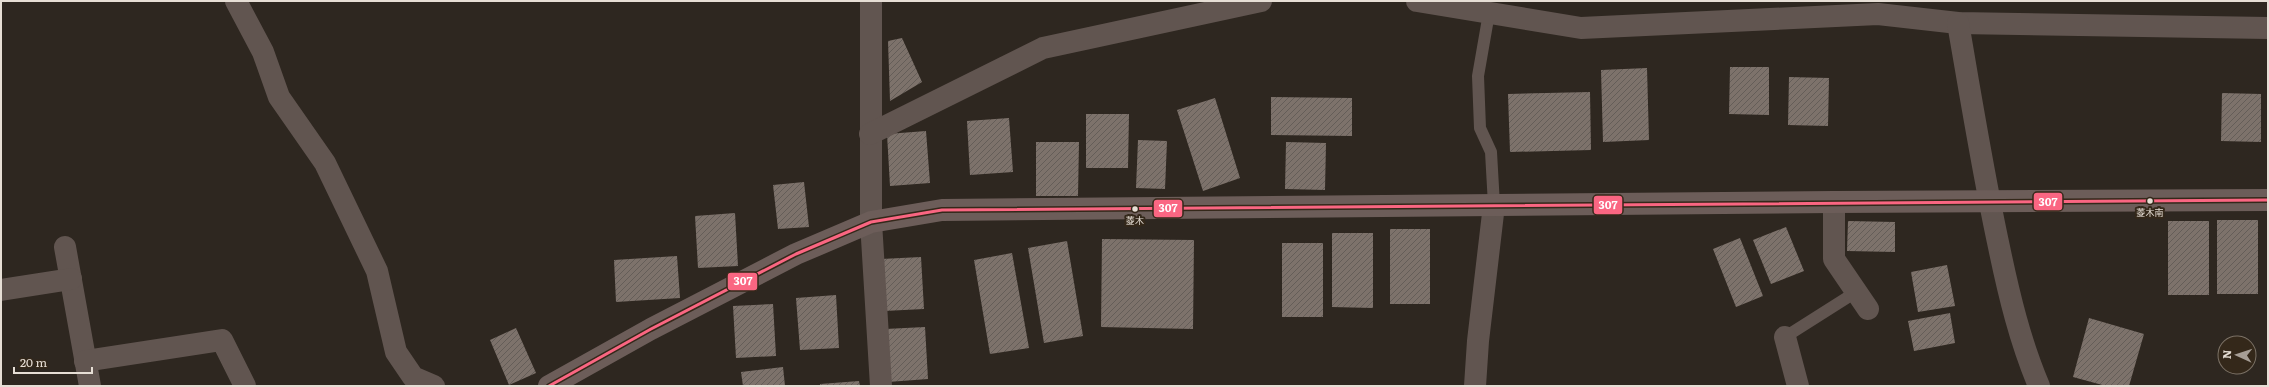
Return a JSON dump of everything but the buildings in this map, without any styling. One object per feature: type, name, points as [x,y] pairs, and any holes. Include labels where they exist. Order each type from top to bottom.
[{"type":"main road","points":[[549,386],[651,329],[796,254],[871,222],[942,210],[1834,202],[2268,200]]},
{"type":"street","points":[[236,1],[263,52],[279,98],[325,163],[377,271],[396,352],[413,377],[434,386]]},
{"type":"street","points":[[871,1],[871,222],[880,386]]},
{"type":"street","points":[[870,134],[1043,48],[1261,1]]},
{"type":"street","points":[[1417,1],[1581,28],[1878,14],[1958,24],[2268,28]]},
{"type":"street","points":[[1958,24],[1989,201],[2018,333],[2039,386]]},
{"type":"street","points":[[1834,202],[1834,259],[1862,300]]},
{"type":"street","points":[[1475,386],[1478,341],[1494,205]]},
{"type":"street","points":[[65,247],[90,386]]},
{"type":"street","points":[[1,290],[71,279]]},
{"type":"street","points":[[1785,337],[1798,386]]},
{"type":"street","points":[[86,361],[222,340],[245,386]]},
{"type":"lane","points":[[1489,13],[1478,76],[1480,128],[1491,152],[1494,205]]},
{"type":"lane","points":[[1785,337],[1862,300]]},
{"type":"transit line","name":"307","points":[[549,386],[651,329],[796,254],[871,222],[942,210],[2268,200]]},
{"type":"place","name":"菱木南","points":[[2150,201]]},
{"type":"place","name":"菱木","points":[[1135,209]]}]
